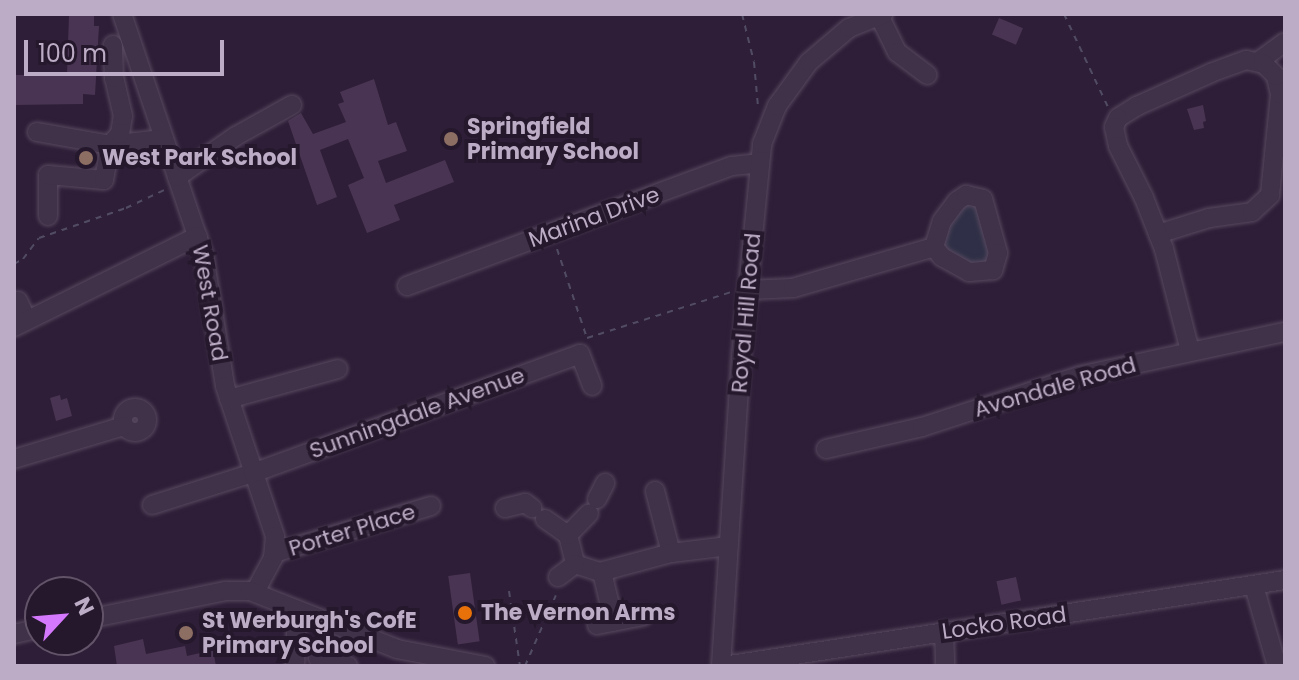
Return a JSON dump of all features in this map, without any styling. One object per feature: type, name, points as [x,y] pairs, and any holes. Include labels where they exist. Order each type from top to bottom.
[{"type":"street","name":"West Road","points":[[122,14],[198,236],[208,274],[219,360],[272,526],[274,553]]},
{"type":"street","points":[[881,15],[897,52],[927,75]]},
{"type":"street","name":"Royal Hill Road","points":[[722,666],[741,356],[759,163],[771,118],[798,74],[842,33],[881,15]]},
{"type":"street","points":[[1190,351],[1158,234],[1118,146],[1115,123],[1125,113],[1169,91],[1239,62],[1259,61],[1285,42]]},
{"type":"street","points":[[48,216],[48,175],[104,180],[110,145],[120,134],[123,116],[114,78],[113,45]]},
{"type":"street","points":[[1158,234],[1209,218],[1252,212],[1270,195],[1280,88],[1270,69],[1259,61]]},
{"type":"street","points":[[178,180],[236,136],[292,105]]},
{"type":"street","points":[[37,132],[110,145],[163,139]]},
{"type":"street","name":"Marina Drive","points":[[407,286],[433,286],[552,233],[739,164],[759,163]]},
{"type":"street","points":[[18,301],[21,323],[198,236]]},
{"type":"street","points":[[748,290],[793,288],[934,247]]},
{"type":"street","name":"Avondale Road","points":[[826,449],[922,427],[1061,381],[1285,332]]},
{"type":"street","points":[[584,346],[592,386]]},
{"type":"street","name":"Sunningdale Avenue","points":[[152,505],[253,473],[584,346]]},
{"type":"street","points":[[229,399],[338,369]]},
{"type":"street","points":[[14,459],[124,426]]},
{"type":"street","points":[[655,491],[671,553]]},
{"type":"street","points":[[568,535],[597,498]]},
{"type":"street","points":[[505,508],[525,503],[568,535],[575,564]]},
{"type":"street","name":"Porter Place","points":[[274,553],[431,506]]},
{"type":"street","points":[[575,564],[602,572],[671,553],[729,546]]},
{"type":"street","points":[[255,592],[274,553]]},
{"type":"street","points":[[558,583],[575,564]]},
{"type":"street","points":[[602,572],[606,623],[643,616]]},
{"type":"street","name":"Locko Road","points":[[722,666],[1285,580]]},
{"type":"street","points":[[1254,586],[1277,666]]},
{"type":"street","points":[[104,616],[226,591],[255,592],[378,643],[437,662],[485,666]]},
{"type":"street","points":[[295,666],[297,610]]},
{"type":"street","points":[[944,631],[945,666]]},
{"type":"street","points":[[318,658],[348,666]]},
{"type":"path","points":[[742,14],[754,62],[759,117]]},
{"type":"path","points":[[1064,14],[1115,123]]},
{"type":"path","points":[[14,264],[23,259],[39,238],[126,208],[178,180]]},
{"type":"path","points":[[552,233],[584,346],[739,290],[748,290]]},
{"type":"path","points":[[525,666],[558,583]]},
{"type":"path","points":[[509,591],[520,666]]},
{"type":"shaded area","points":[[977,203],[993,247],[989,266],[961,262],[942,245],[941,239],[960,204]]},
{"type":"building","points":[[69,14],[94,14],[94,26],[99,26],[95,95],[83,94],[83,104],[14,105],[14,75],[67,75]]},
{"type":"building","points":[[999,18],[1023,28],[1016,45],[992,35]]},
{"type":"building","points":[[374,79],[388,125],[396,122],[407,151],[378,161],[386,183],[445,160],[454,182],[394,205],[400,220],[367,233],[348,185],[364,178],[348,139],[320,150],[337,197],[317,205],[288,121],[301,113],[313,134],[346,122],[338,104],[344,102],[340,92]]},
{"type":"building","points":[[1203,105],[1204,128],[1194,130],[1187,109]]},
{"type":"building","points":[[60,395],[61,400],[67,398],[72,416],[56,421],[50,398]]},
{"type":"building","name":"The Vernon Arms","points":[[470,573],[480,641],[458,644],[448,576]]},
{"type":"building","points":[[1016,577],[1021,600],[1001,605],[996,581]]},
{"type":"building","points":[[143,639],[146,654],[185,646],[187,656],[213,650],[216,666],[117,666],[114,646]]},
{"type":"place","name":"Springfield Primary School","points":[[451,139]]},
{"type":"place","name":"West Park School","points":[[86,158]]},
{"type":"place","name":"The Vernon Arms","points":[[465,613]]},
{"type":"place","name":"St Werburgh's CofE Primary School","points":[[186,633]]}]
